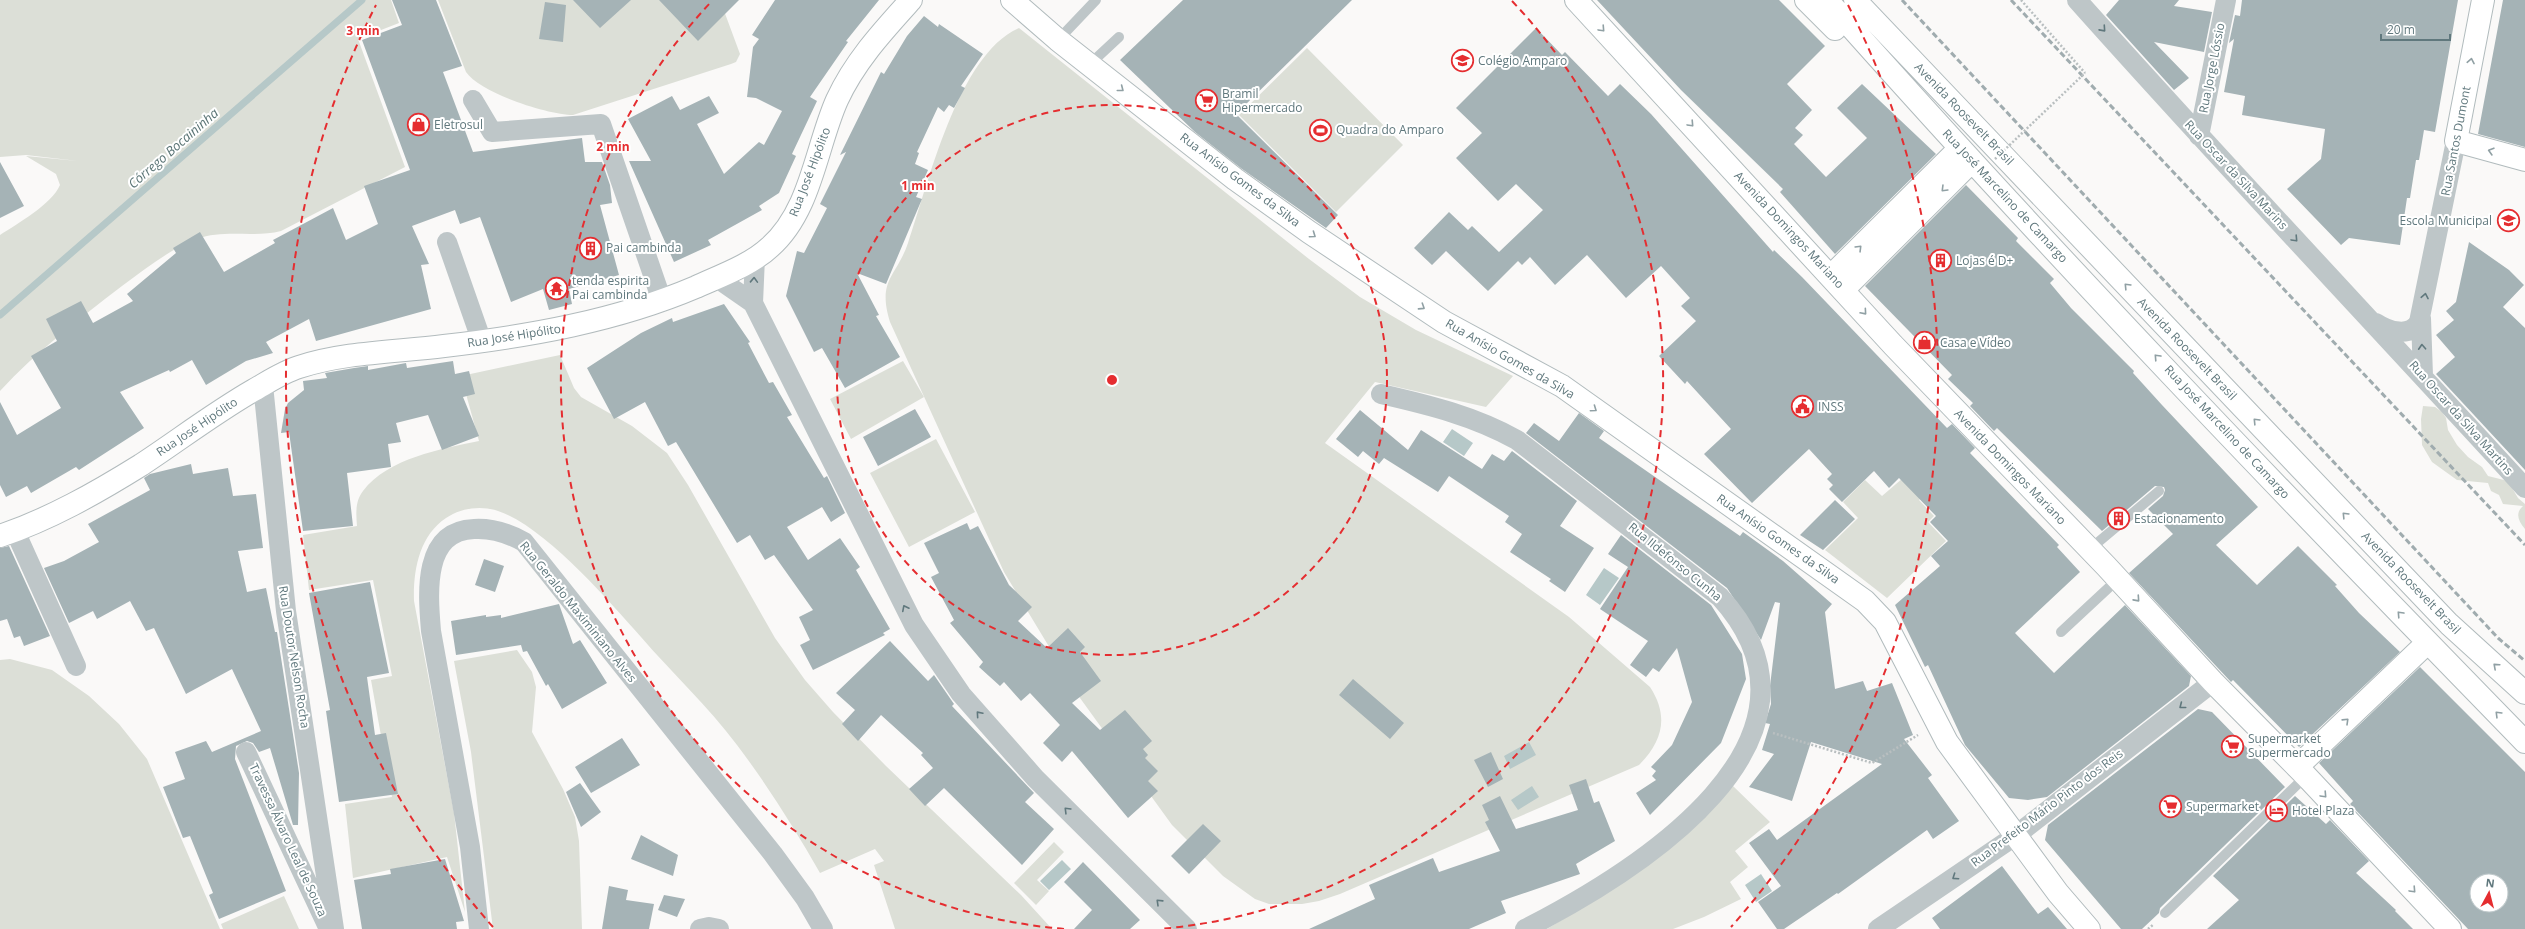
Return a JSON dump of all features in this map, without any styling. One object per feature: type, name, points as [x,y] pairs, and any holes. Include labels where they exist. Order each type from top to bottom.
[{"type":"main road","name":"Rua José Hipólito","points":[[8,533],[59,513],[103,488],[141,464],[209,416],[295,368],[352,355],[482,342],[578,325],[662,301],[717,278],[769,249],[793,219],[838,97],[858,63],[911,0]]},
{"type":"main road","name":"Rua Anísio Gomes da Silva","points":[[995,0],[1016,4],[1064,33],[1090,64],[1235,179],[1309,232],[1444,322],[1562,386],[1860,597],[1885,622],[1947,742],[2015,836],[2089,929]]},
{"type":"main road","name":"Rua José Marcelino de Camargo","points":[[1806,0],[1900,94],[1933,119]]},
{"type":"main road","name":"Rua José Marcelino de Camargo","points":[[1827,0],[1966,155],[2427,643],[2525,742]]},
{"type":"main road","name":"Avenida Roosevelt Brasil","points":[[1855,0],[2449,624],[2525,692]]},
{"type":"main road","name":"Rua Santos Dumont","points":[[2456,141],[2483,0]]},
{"type":"main road","name":"Avenida Domingos Mariano","points":[[1576,1],[1838,283],[1898,351],[2090,549],[2212,682],[2301,771],[2450,929]]},
{"type":"main road","points":[[2456,141],[2525,160]]},
{"type":"main road","points":[[1838,283],[1966,155]]},
{"type":"main road","points":[[2301,771],[2427,643]]},
{"type":"street","name":"Rua Oscar da Silva Marins","points":[[2077,0],[2199,136],[2398,348]]},
{"type":"street","name":"Rua Jorge Lóssio","points":[[2199,136],[2226,0]]},
{"type":"street","points":[[473,100],[492,132],[601,124],[662,301]]},
{"type":"street","name":"Rua Santos Dumont","points":[[2424,376],[2421,318],[2456,141]]},
{"type":"street","points":[[447,242],[482,342]]},
{"type":"street","points":[[755,257],[754,303],[918,632],[961,694],[1035,778],[1187,929]]},
{"type":"street","points":[[717,278],[754,303]]},
{"type":"street","points":[[2371,320],[2387,329],[2407,331],[2417,326],[2421,318]]},
{"type":"street","name":"Rua Oscar da Silva Martins","points":[[2398,348],[2525,488]]},
{"type":"street","name":"Rua Doutor Nelson Rocha","points":[[263,385],[286,611],[334,929]]},
{"type":"street","name":"Rua Ildefonso Cunha","points":[[1381,394],[1457,414],[1490,426],[1517,440],[1720,597],[1745,629],[1755,652],[1761,698],[1751,740],[1733,772],[1702,806],[1633,865],[1556,913],[1525,929]]},
{"type":"street","name":"Rua Geraldo Maximiniano Alves","points":[[479,929],[470,847],[431,631],[428,599],[429,577],[434,556],[441,544],[451,535],[463,529],[479,529],[499,532],[524,542],[772,854],[805,898],[823,929]]},
{"type":"street","points":[[8,533],[76,666]]},
{"type":"street","name":"Rua Prefeito Mário Pinto dos Reis","points":[[1878,929],[2015,836],[2212,682]]},
{"type":"street","name":"Travessa Álvaro Leal de Souza","points":[[246,752],[329,929]]},
{"type":"street","points":[[700,929],[709,927],[719,929]]},
{"type":"lane","points":[[1064,33],[1096,0]]},
{"type":"lane","points":[[1090,64],[1119,37]]},
{"type":"lane","points":[[2090,549],[2159,491]]},
{"type":"lane","points":[[2061,632],[2118,579]]},
{"type":"lane","points":[[2165,913],[2301,771]]},
{"type":"path","points":[[1995,159],[2085,73],[2021,0]]},
{"type":"path","points":[[1755,728],[1872,763],[1937,723]]},
{"type":"shaded area","points":[[0,0],[391,0],[399,23],[358,39],[405,167],[281,231],[260,234],[228,234],[207,236],[177,248],[140,273],[74,323],[29,362],[0,391],[0,235],[42,206],[56,192],[60,185],[56,174],[26,156],[78,161],[26,155],[0,157]]},
{"type":"shaded area","points":[[438,0],[720,0],[740,54],[736,62],[731,64],[573,115],[562,114],[532,107],[499,95],[485,88],[474,80],[466,72]]},
{"type":"shaded area","points":[[1019,28],[1309,259],[1360,297],[1416,330],[1513,376],[1486,407],[1375,382],[1325,443],[1569,617],[1650,687],[1660,708],[1661,728],[1654,747],[1639,765],[1340,894],[1319,901],[1302,904],[1269,904],[1255,899],[1223,876],[1172,825],[1080,698],[1004,572],[890,322],[887,308],[887,287],[908,243],[936,156],[962,92],[979,64],[998,42]]},
{"type":"shaded area","name":"Quadra do Amparo","points":[[1307,48],[1403,145],[1336,212],[1239,115]]},
{"type":"shaded area","points":[[560,355],[574,388],[581,397],[632,426],[667,453],[688,485],[775,638],[805,680],[833,712],[886,766],[1021,895],[1052,929],[895,929],[874,865],[884,861],[875,849],[820,873],[781,808],[737,745],[702,703],[594,585],[575,566],[536,532],[516,519],[498,511],[485,508],[471,508],[458,512],[446,518],[429,534],[417,566],[414,590],[414,601],[454,813],[465,912],[447,857],[353,878],[345,804],[392,797],[371,680],[392,676],[373,580],[309,590],[303,535],[357,526],[356,517],[360,495],[386,470],[432,452],[479,441],[461,376]]},
{"type":"shaded area","points":[[903,361],[924,397],[851,439],[830,399]]},
{"type":"shaded area","points":[[2423,406],[2435,407],[2442,412],[2446,418],[2448,430],[2457,445],[2468,457],[2482,467],[2488,476],[2508,481],[2518,498],[2525,504],[2525,529],[2518,517],[2519,511],[2523,506],[2503,504],[2499,495],[2491,491],[2488,483],[2457,480],[2432,462],[2422,445],[2421,419]]},
{"type":"shaded area","points":[[1452,429],[1473,443],[1464,456],[1443,442]]},
{"type":"shaded area","points":[[936,439],[975,512],[909,547],[870,473]]},
{"type":"shaded area","points":[[1903,478],[1923,496],[1919,500],[1934,516],[1928,522],[1946,541],[1887,598],[1825,550],[1858,518],[1843,502],[1865,480],[1882,496]]},
{"type":"shaded area","points":[[1604,568],[1619,578],[1600,605],[1586,595]]},
{"type":"shaded area","points":[[517,650],[532,672],[536,687],[532,732],[563,789],[575,817],[579,841],[582,929],[493,929],[471,752],[454,661]]},
{"type":"shaded area","points":[[10,659],[52,670],[89,696],[119,724],[147,759],[220,929],[0,929],[0,660]]},
{"type":"shaded area","points":[[1529,742],[1536,755],[1510,769],[1504,756]]},
{"type":"shaded area","points":[[1732,785],[1770,822],[1735,851],[1748,867],[1730,882],[1741,899],[1704,917],[1673,929],[1547,929],[1573,913]]},
{"type":"shaded area","points":[[1532,786],[1539,797],[1518,810],[1511,800]]},
{"type":"shaded area","points":[[1054,842],[1064,852],[1037,880],[1049,891],[1036,905],[1014,883]]},
{"type":"shaded area","points":[[1062,860],[1071,869],[1049,890],[1040,881]]},
{"type":"shaded area","points":[[1761,874],[1772,891],[1756,902],[1745,885]]},
{"type":"shaded area","points":[[284,896],[299,929],[223,929],[221,924]]},
{"type":"building","points":[[392,0],[436,0],[462,66],[443,72],[473,152],[582,138],[585,162],[602,162],[610,185],[612,203],[600,205],[619,275],[569,289],[572,304],[549,310],[543,289],[511,302],[480,217],[460,224],[455,210],[412,226],[429,264],[421,265],[431,309],[316,341],[309,319],[266,342],[273,353],[246,361],[206,385],[192,360],[170,372],[169,370],[120,392],[144,428],[79,470],[76,467],[31,493],[27,486],[6,497],[0,485],[0,402],[17,435],[61,408],[31,356],[57,341],[46,319],[81,301],[93,323],[133,301],[127,294],[176,253],[173,248],[200,232],[224,272],[275,243],[273,240],[333,208],[346,240],[378,224],[364,186],[410,170],[362,40],[402,25]]},
{"type":"building","points":[[573,0],[631,0],[600,28]]},
{"type":"building","points":[[659,0],[739,0],[698,41]]},
{"type":"building","points":[[775,0],[879,0],[846,41],[848,42],[810,97],[817,101],[792,154],[796,156],[779,193],[759,206],[762,210],[708,240],[711,245],[674,262],[629,161],[651,161],[628,119],[672,96],[680,110],[709,96],[719,113],[697,124],[724,174],[759,142],[764,145],[782,111],[756,98],[747,97],[753,47],[759,39],[752,35]]},
{"type":"building","name":"Bramil Hipermercado","points":[[1183,0],[1352,0],[1236,114],[1338,215],[1326,228],[1242,169],[1195,132],[1120,60]]},
{"type":"building","points":[[1597,0],[1779,0],[1825,46],[1787,84],[1812,110],[1795,128],[1803,135],[1794,144],[1826,177],[1867,138],[1837,108],[1862,84],[1936,154],[1835,254],[1780,192],[1783,189],[1681,90]]},
{"type":"building","points":[[2119,0],[2179,0],[2174,6],[2212,12],[2204,52],[2154,42],[2189,78],[2174,90],[2106,15]]},
{"type":"building","points":[[2242,0],[2458,0],[2435,132],[2424,130],[2419,160],[2416,160],[2410,198],[2407,198],[2400,245],[2349,238],[2341,245],[2287,189],[2321,159],[2325,129],[2242,115],[2245,96],[2224,92],[2234,39],[2229,43],[2235,15],[2240,16]]},
{"type":"building","points":[[2503,0],[2525,0],[2525,147],[2478,134]]},
{"type":"building","points":[[545,2],[566,5],[563,42],[539,39]]},
{"type":"building","points":[[924,16],[938,27],[939,24],[983,54],[961,86],[965,88],[954,108],[949,105],[944,112],[938,107],[917,152],[919,153],[915,164],[928,170],[916,197],[922,199],[886,284],[857,273],[879,315],[876,316],[900,357],[845,388],[822,348],[814,352],[786,296],[797,251],[804,253],[827,208],[820,204],[846,152],[840,155],[881,72],[884,74],[907,36]]},
{"type":"building","points":[[1536,28],[1562,55],[1565,52],[1608,96],[1620,84],[1651,114],[1773,252],[1774,250],[1802,277],[1947,428],[1952,424],[1975,448],[1970,453],[2059,545],[2057,547],[2080,572],[2015,633],[2054,673],[2125,605],[2191,676],[2189,686],[2047,797],[2028,800],[2009,798],[1965,745],[1928,665],[1925,667],[1895,605],[1940,566],[1931,556],[1948,541],[1930,522],[1936,516],[1899,478],[1889,488],[1874,471],[1842,502],[1829,489],[1833,485],[1827,479],[1832,474],[1809,449],[1752,503],[1704,454],[1731,429],[1687,381],[1685,384],[1659,356],[1696,321],[1681,306],[1690,298],[1661,266],[1626,298],[1587,255],[1555,285],[1530,257],[1522,265],[1518,261],[1488,291],[1446,251],[1432,265],[1414,248],[1449,212],[1468,230],[1472,226],[1499,252],[1543,210],[1516,184],[1498,201],[1456,158],[1482,133],[1456,108]]},
{"type":"building","points":[[0,162],[24,206],[0,218]]},
{"type":"building","points":[[1966,185],[2018,238],[2016,241],[2054,279],[2050,283],[2071,308],[2134,371],[2133,373],[2162,405],[2258,507],[2216,545],[2257,585],[2298,546],[2337,585],[2335,586],[2359,613],[2400,652],[2299,747],[2233,680],[2231,682],[2129,573],[2173,534],[2148,509],[2163,496],[2165,490],[2164,487],[2155,486],[2102,531],[1997,428],[1994,431],[1970,406],[1973,403],[1948,379],[1952,375],[1865,286]]},
{"type":"building","points":[[2469,242],[2509,270],[2524,285],[2503,307],[2525,328],[2525,470],[2436,374],[2455,357],[2436,335],[2454,320],[2446,311],[2456,302]]},
{"type":"building","points":[[724,304],[750,342],[748,343],[769,383],[773,382],[792,415],[787,417],[824,478],[827,476],[845,513],[831,522],[822,507],[787,527],[808,560],[840,538],[860,567],[856,570],[890,629],[883,633],[885,635],[813,670],[800,645],[810,640],[799,617],[813,610],[774,555],[765,560],[750,535],[737,543],[676,442],[668,446],[645,402],[614,419],[587,368],[641,333],[672,318],[673,322]]},
{"type":"building","points":[[453,361],[455,374],[469,371],[475,394],[463,397],[479,436],[442,450],[428,415],[396,423],[401,442],[388,444],[391,467],[347,473],[353,526],[303,531],[289,432],[281,433],[285,409],[288,403],[304,390],[303,381],[327,378],[325,373],[368,366],[368,370],[406,363],[407,368]]},
{"type":"building","points":[[915,409],[931,437],[878,466],[863,437]]},
{"type":"building","points":[[1360,410],[1408,450],[1421,430],[1482,469],[1492,454],[1504,461],[1512,451],[1577,501],[1560,526],[1594,548],[1565,592],[1549,581],[1551,579],[1510,552],[1522,534],[1505,522],[1509,516],[1449,476],[1438,492],[1384,458],[1379,464],[1363,451],[1358,457],[1336,439]]},
{"type":"building","points":[[1579,413],[1604,431],[1599,438],[1740,536],[1743,532],[1783,561],[1832,604],[1825,612],[1835,689],[1863,681],[1867,691],[1892,683],[1913,735],[1904,739],[1932,775],[1928,778],[1959,821],[1933,839],[1927,830],[1838,894],[1837,893],[1784,929],[1777,929],[1758,902],[1781,886],[1749,843],[1769,829],[1777,840],[1882,764],[1811,742],[1792,801],[1749,787],[1774,754],[1762,750],[1770,724],[1765,723],[1771,704],[1770,686],[1780,603],[1775,602],[1761,640],[1727,588],[1526,433],[1534,423],[1559,441]]},
{"type":"building","points":[[191,464],[193,474],[228,468],[233,496],[256,494],[263,548],[238,551],[247,592],[266,588],[275,632],[277,632],[299,773],[298,825],[293,825],[270,748],[259,752],[253,743],[247,741],[236,746],[235,759],[286,891],[219,919],[209,895],[213,893],[190,836],[183,838],[163,787],[185,779],[175,752],[206,741],[212,752],[261,731],[232,669],[186,694],[154,628],[146,631],[130,601],[97,619],[93,611],[69,623],[44,568],[64,561],[99,542],[88,524],[150,490],[144,478],[150,474]]},
{"type":"building","points":[[1835,500],[1855,519],[1823,550],[1800,535]]},
{"type":"building","points":[[967,523],[970,530],[978,526],[1009,585],[1032,607],[1018,621],[1047,648],[1068,628],[1085,647],[1080,652],[1101,681],[1072,703],[1100,730],[1125,710],[1152,741],[1143,749],[1148,755],[1145,758],[1158,771],[1148,781],[1158,791],[1128,818],[1072,751],[1062,762],[1043,743],[1060,725],[1030,693],[1021,701],[1004,682],[1000,686],[979,667],[983,662],[950,623],[954,620],[931,577],[939,573],[924,543]]},
{"type":"building","points":[[1621,535],[1711,605],[1742,654],[1746,679],[1721,743],[1650,815],[1636,793],[1656,780],[1652,776],[1656,771],[1651,767],[1672,745],[1692,702],[1677,648],[1659,672],[1653,668],[1646,677],[1630,665],[1648,641],[1600,609],[1628,567],[1608,554]]},
{"type":"building","points":[[9,546],[50,636],[24,646],[20,636],[14,638],[7,619],[0,621],[0,548]]},
{"type":"building","points":[[484,559],[504,566],[495,592],[475,585]]},
{"type":"building","points":[[370,582],[389,673],[367,677],[375,735],[386,733],[398,794],[339,802],[326,711],[330,710],[309,593]]},
{"type":"building","points":[[559,604],[573,644],[580,640],[607,683],[562,709],[548,684],[546,686],[527,651],[523,652],[521,645],[456,655],[451,621],[486,615],[486,617],[501,615],[501,618]]},
{"type":"building","points":[[890,641],[928,681],[934,675],[954,704],[952,706],[1034,793],[1025,802],[1054,829],[1022,865],[944,788],[925,806],[909,789],[933,768],[921,755],[923,753],[881,715],[858,741],[842,724],[855,710],[836,693]]},
{"type":"building","points":[[2420,667],[2525,772],[2525,929],[2468,929],[2350,804],[2353,801],[2319,763]]},
{"type":"building","points":[[1353,679],[1404,723],[1390,739],[1339,695]]},
{"type":"building","name":"Supermarket","points":[[2198,709],[2212,712],[2285,787],[2160,908],[2159,913],[2142,929],[2121,929],[2045,840],[2048,825]]},
{"type":"building","points":[[622,738],[640,765],[591,793],[575,767]]},
{"type":"building","points":[[1491,752],[1503,779],[1488,787],[1474,760]]},
{"type":"building","points":[[1586,779],[1594,803],[1599,801],[1615,841],[1576,864],[1580,874],[1501,901],[1506,913],[1469,929],[1309,929],[1375,899],[1369,885],[1433,858],[1439,872],[1500,851],[1485,822],[1489,820],[1482,805],[1500,796],[1516,829],[1578,810],[1569,785]]},
{"type":"building","points":[[580,783],[601,812],[581,827],[566,792]]},
{"type":"building","points":[[2295,796],[2326,824],[2330,820],[2369,861],[2356,873],[2396,910],[2395,911],[2413,929],[2207,929],[2239,900],[2213,876]]},
{"type":"building","points":[[1203,824],[1221,841],[1189,874],[1171,856]]},
{"type":"building","points":[[641,835],[678,855],[673,876],[631,859]]},
{"type":"building","points":[[445,859],[464,921],[456,922],[457,929],[362,929],[354,880],[391,874],[390,869]]},
{"type":"building","points":[[1083,862],[1140,920],[1130,929],[1074,929],[1092,910],[1064,882]]},
{"type":"building","points":[[2002,866],[2038,914],[2048,907],[2067,929],[1940,929],[1932,918]]},
{"type":"building","points":[[609,886],[628,890],[626,900],[654,904],[649,929],[602,929]]},
{"type":"building","points":[[664,895],[685,899],[677,917],[658,910]]},
{"type":"waterway","name":"Córrego Bocaininha","points":[[0,315],[362,0]]},
{"type":"railway","points":[[1902,0],[2498,638],[2525,661]]},
{"type":"railway","points":[[2011,0],[2525,545]]},
{"type":"place","name":"Colégio Amparo","points":[[1462,61]]},
{"type":"place","name":"Bramil Hipermercado","points":[[1206,101]]},
{"type":"place","name":"Eletrosul","points":[[419,125]]},
{"type":"place","name":"Quadra do Amparo","points":[[1321,130]]},
{"type":"place","name":"Escola Municipal","points":[[2508,221]]},
{"type":"place","name":"Pai cambinda","points":[[591,248]]},
{"type":"place","name":"Lojas é D+","points":[[1940,261]]},
{"type":"place","name":"tenda espirita Pai cambinda","points":[[556,288]]},
{"type":"place","name":"Casa e Vídeo","points":[[1925,343]]},
{"type":"place","name":"INSS","points":[[1802,407]]},
{"type":"place","name":"Estacionamento","points":[[2119,519]]},
{"type":"place","name":"Supermarket Supermercado","points":[[2233,746]]},
{"type":"place","name":"Supermarket","points":[[2170,807]]},
{"type":"place","name":"Hotel Plaza","points":[[2277,811]]}]
